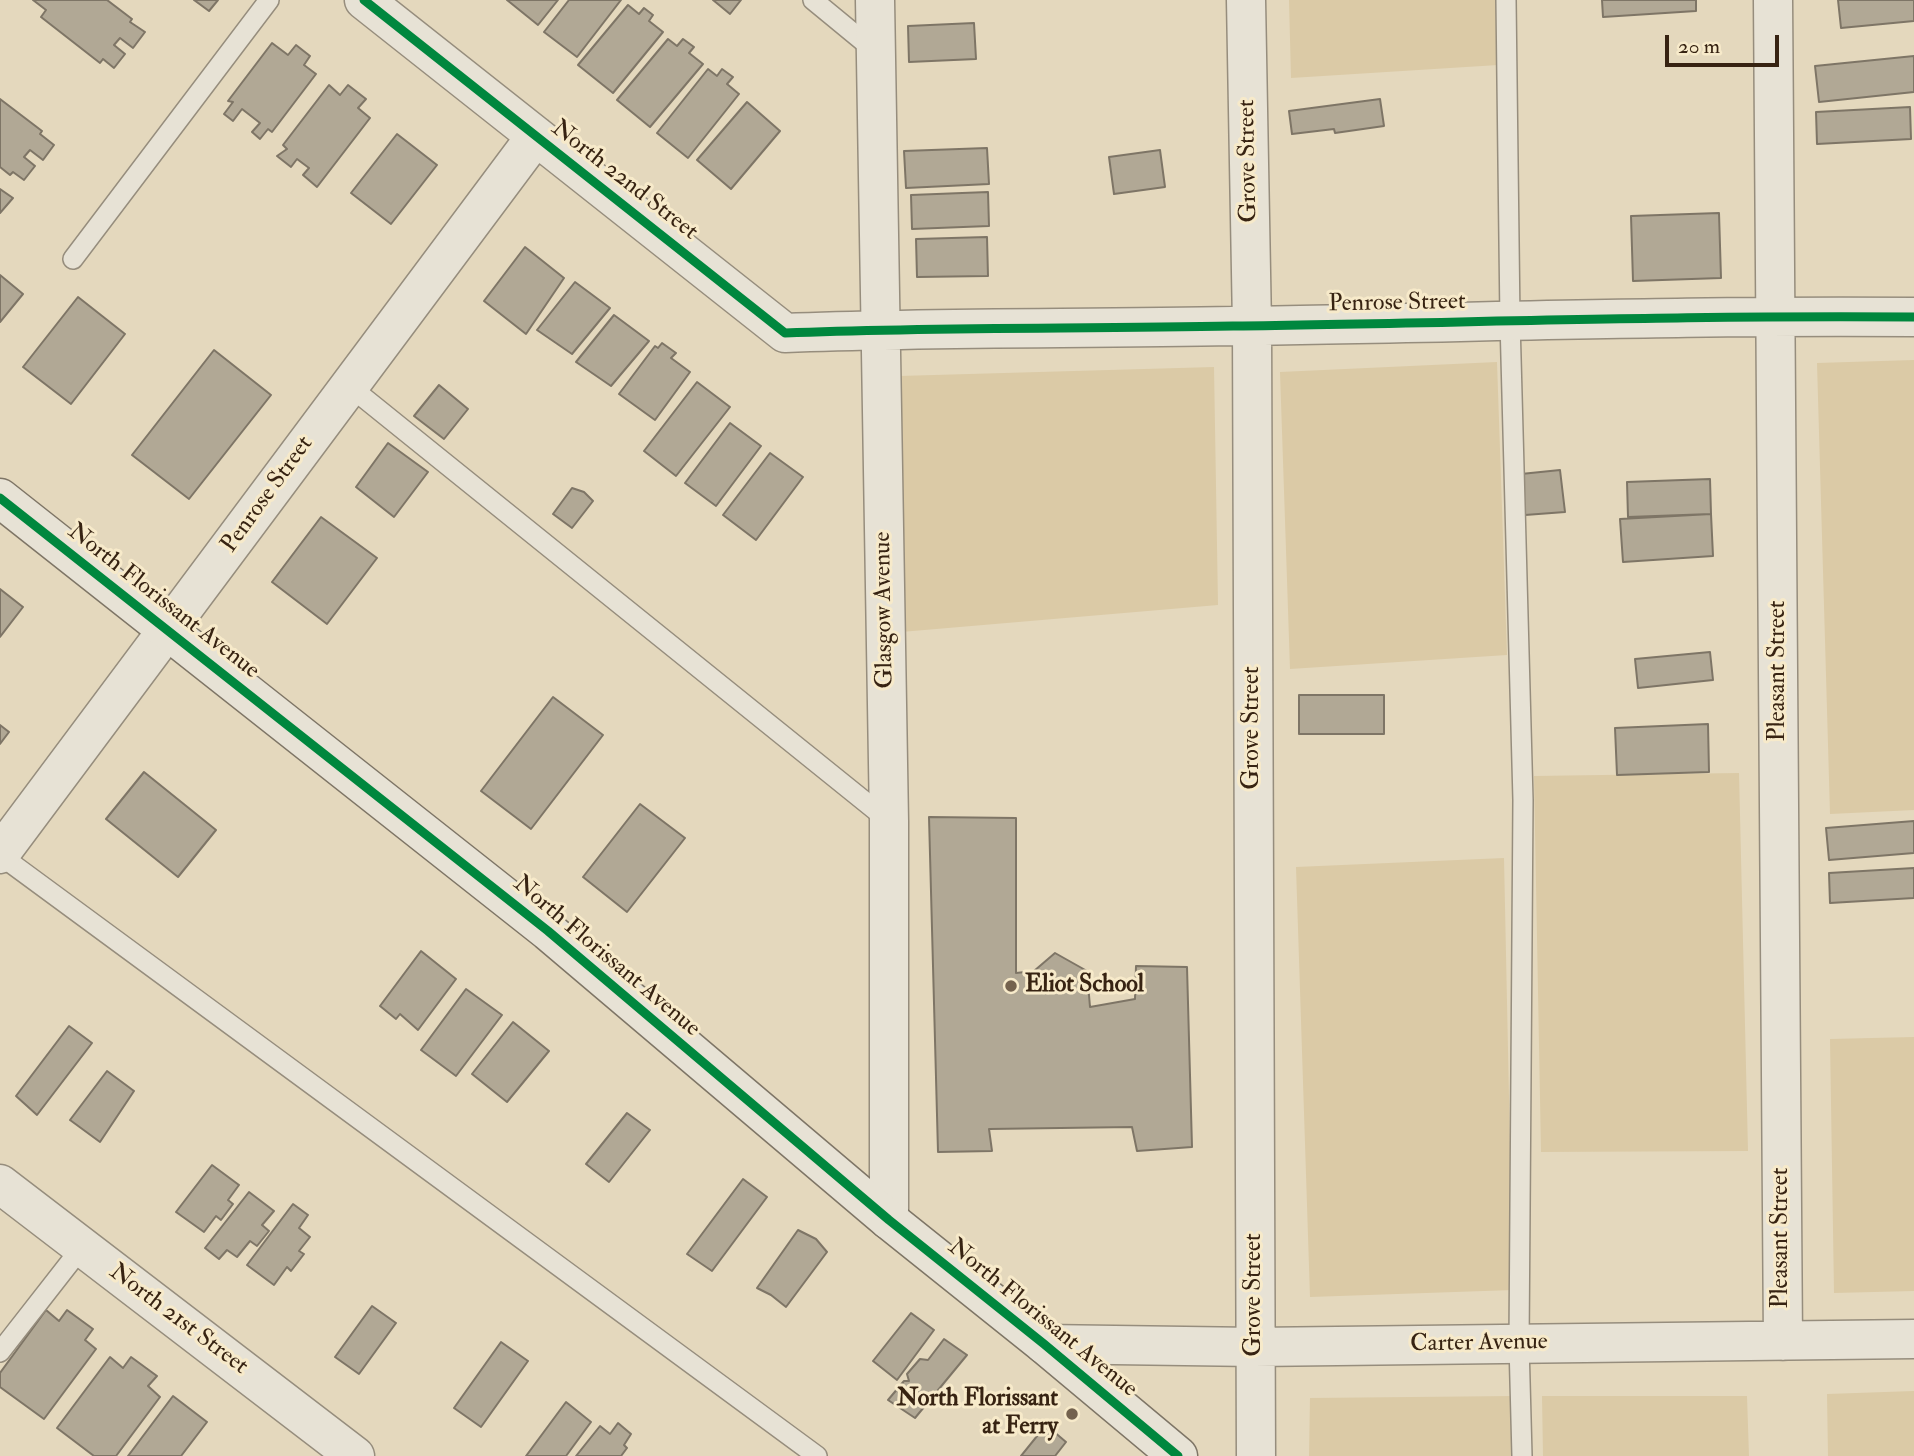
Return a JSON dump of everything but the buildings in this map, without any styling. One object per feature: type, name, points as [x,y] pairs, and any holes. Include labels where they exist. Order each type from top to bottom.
[{"type":"street","name":"North 22nd Street","points":[[364,0],[785,333],[881,329]]},
{"type":"street","name":"Glasgow Avenue","points":[[875,0],[889,821],[889,1220]]},
{"type":"street","name":"Grove Street","points":[[1245,0],[1252,326],[1256,1456]]},
{"type":"street","name":"Pleasant Street","points":[[1773,0],[1783,1341]]},
{"type":"street","name":"Penrose Street","points":[[0,855],[536,136]]},
{"type":"street","name":"Penrose Street","points":[[881,329],[1252,326],[1776,316],[1914,317]]},
{"type":"street","name":"North Florissant Avenue","points":[[0,498],[548,931],[889,1220],[1044,1344],[1176,1455]]},
{"type":"street","name":"North 21st Street","points":[[0,1184],[355,1456]]},
{"type":"street","name":"Carter Avenue","points":[[1044,1344],[1255,1347],[1914,1339]]},
{"type":"lane","points":[[73,259],[269,0]]},
{"type":"lane","points":[[813,0],[876,52]]},
{"type":"lane","points":[[1506,0],[1510,321],[1523,800],[1519,1344],[1522,1456]]},
{"type":"lane","points":[[348,386],[889,821]]},
{"type":"lane","points":[[0,855],[817,1456]]},
{"type":"lane","points":[[0,1352],[82,1247]]},
{"type":"shaded area","points":[[1289,0],[1497,0],[1498,65],[1291,78]]},
{"type":"shaded area","points":[[1914,360],[1914,810],[1830,814],[1817,363]]},
{"type":"shaded area","points":[[1497,362],[1507,655],[1290,669],[1280,372]]},
{"type":"shaded area","points":[[1214,367],[1218,605],[901,632],[899,376]]},
{"type":"shaded area","points":[[1739,773],[1748,1151],[1541,1152],[1534,776]]},
{"type":"shaded area","points":[[1504,858],[1513,1290],[1310,1297],[1296,867]]},
{"type":"shaded area","points":[[1914,1037],[1914,1291],[1834,1293],[1830,1039]]},
{"type":"shaded area","points":[[1914,1391],[1914,1456],[1828,1456],[1827,1394]]},
{"type":"shaded area","points":[[1513,1396],[1515,1456],[1309,1456],[1310,1398]]},
{"type":"shaded area","points":[[1542,1396],[1747,1396],[1749,1456],[1543,1456]]},
{"type":"cycle path","points":[[364,0],[785,333],[1659,318],[1914,317]]},
{"type":"cycle path","points":[[0,498],[548,931],[889,1220],[1178,1456]]},
{"type":"place","name":"Eliot School","points":[[1011,986]]},
{"type":"place","name":"North Florissant at Ferry","points":[[1072,1414]]}]
